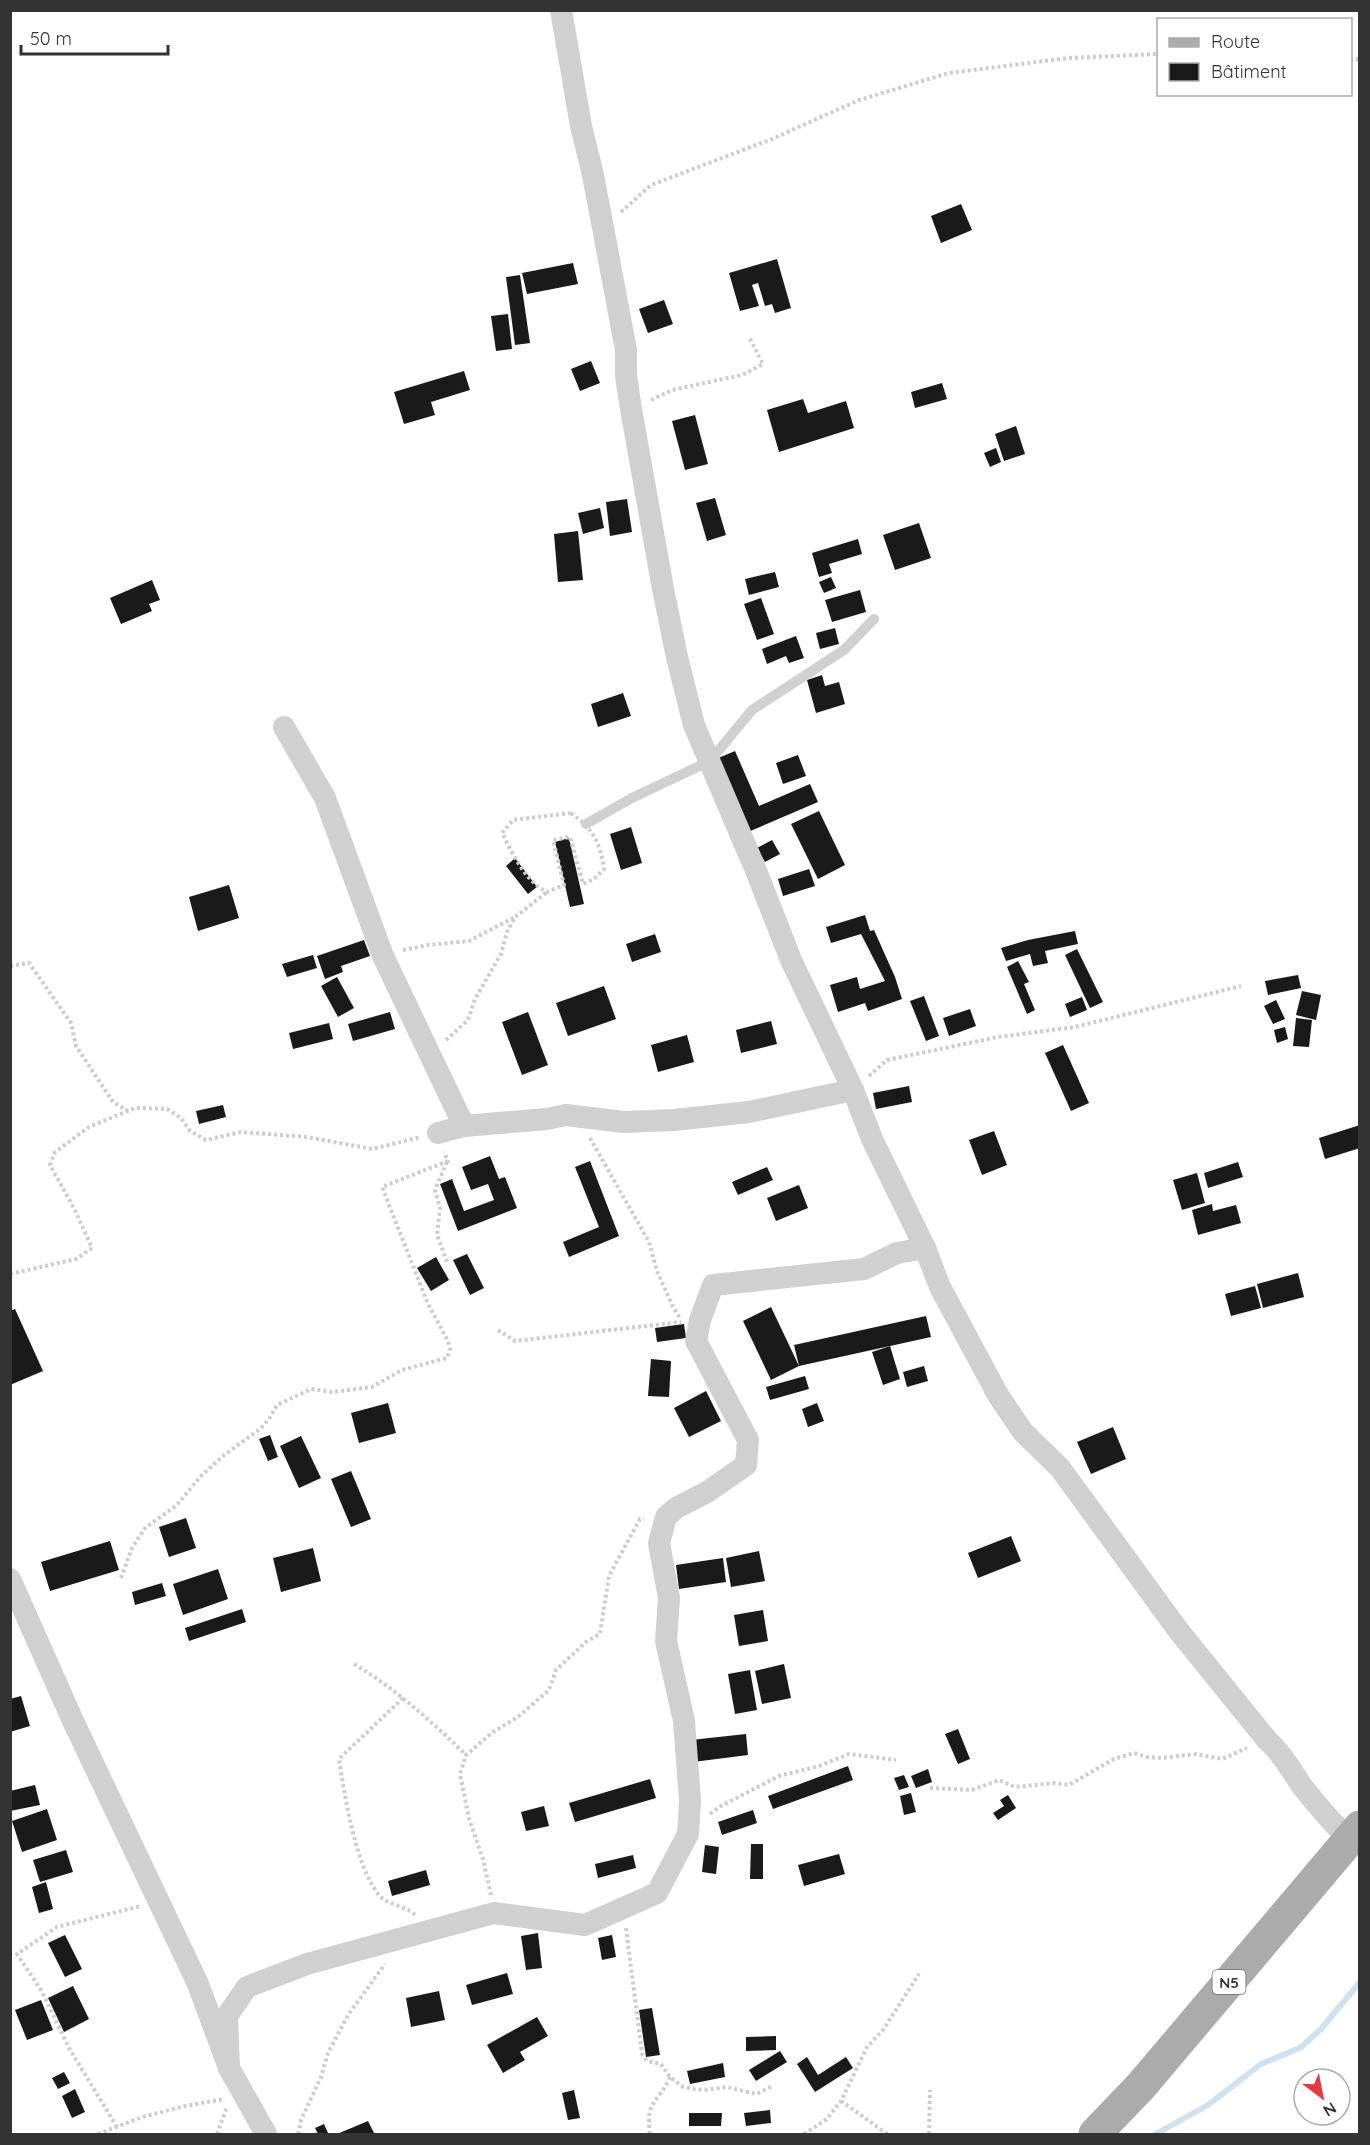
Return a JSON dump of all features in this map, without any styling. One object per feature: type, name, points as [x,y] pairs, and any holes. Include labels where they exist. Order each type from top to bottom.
[{"type":"main road","name":"N5","points":[[1095,2134],[1141,2086],[1355,1833]]},
{"type":"street","points":[[561,10],[581,126],[593,175],[626,350],[626,376],[631,410],[677,657],[694,726],[757,873],[791,960],[946,1297],[998,1395],[1023,1432],[1060,1468],[1178,1630],[1267,1740],[1279,1750],[1327,1818],[1355,1833]]},
{"type":"street","points":[[284,727],[325,798],[383,956],[464,1126]]},
{"type":"street","points":[[438,1133],[464,1126],[548,1119],[566,1115],[624,1122],[675,1120],[749,1112],[852,1090]]},
{"type":"street","points":[[229,2068],[227,2016],[247,1987],[307,1964],[494,1913],[585,1925],[657,1893],[688,1834],[690,1801],[684,1721],[666,1641],[669,1598],[659,1543],[666,1517],[676,1508],[707,1492],[746,1465],[748,1440],[696,1341],[691,1321],[713,1284],[864,1269],[897,1253],[925,1248]]},
{"type":"street","points":[[10,1579],[73,1721],[198,1984],[229,2068],[266,2134]]},
{"type":"lane","points":[[586,824],[632,798],[710,761],[752,710],[844,651],[874,619]]},
{"type":"path","points":[[605,241],[616,216],[651,185],[772,139],[859,100],[949,73],[1069,58],[1157,54]]},
{"type":"path","points":[[631,410],[672,390],[742,375],[764,364],[749,337]]},
{"type":"path","points":[[383,956],[428,945],[469,941],[515,916],[547,892],[564,885],[553,840],[570,837],[583,884],[594,879],[604,869],[601,849],[586,824],[571,813],[513,820],[502,833],[522,868],[537,887],[547,892]]},
{"type":"path","points":[[441,1076],[445,1065],[447,1040],[468,1020],[475,999],[501,954],[507,932],[515,916]]},
{"type":"path","points":[[10,966],[29,963],[39,975],[71,1023],[76,1046],[113,1102],[128,1110]]},
{"type":"path","points":[[887,1060],[998,1037],[1075,1027],[1241,986]]},
{"type":"path","points":[[10,1274],[76,1259],[92,1248],[75,1210],[50,1165],[55,1152],[89,1127],[135,1108],[166,1109],[181,1118],[190,1131],[206,1140],[241,1132],[307,1137],[372,1149],[438,1133],[448,1161],[435,1190],[440,1208],[437,1235],[448,1264]]},
{"type":"path","points":[[566,1115],[589,1137],[649,1242],[657,1271],[673,1307],[691,1321]]},
{"type":"path","points":[[121,1578],[132,1548],[145,1527],[177,1505],[215,1463],[260,1429],[277,1405],[310,1389],[333,1392],[372,1387],[402,1370],[447,1358],[450,1350],[448,1341],[428,1304],[382,1187],[448,1161]]},
{"type":"path","points":[[498,1330],[515,1341],[691,1321]]},
{"type":"path","points":[[494,1913],[483,1858],[469,1819],[460,1774],[466,1755],[493,1732],[518,1717],[549,1690],[556,1670],[586,1642],[600,1634],[609,1576],[640,1519],[666,1517]]},
{"type":"path","points":[[354,1664],[379,1679],[403,1698],[466,1755]]},
{"type":"path","points":[[403,1698],[339,1759],[347,1808],[366,1874],[381,1898],[409,1909],[430,1931]]},
{"type":"path","points":[[930,1788],[972,1790],[999,1780],[1015,1787],[1054,1783],[1069,1785],[1114,1759],[1134,1753],[1161,1758],[1196,1754],[1222,1759],[1267,1740]]},
{"type":"path","points":[[688,1834],[705,1824],[711,1813],[721,1806],[779,1776],[819,1766],[849,1754],[896,1760]]},
{"type":"path","points":[[117,2127],[69,2048],[41,1990],[17,1954],[57,1927],[159,1901]]},
{"type":"path","points":[[627,1906],[628,1953],[642,2054],[647,2061],[661,2064],[670,2077],[683,2087],[694,2090],[727,2087],[756,2094],[773,2086]]},
{"type":"path","points":[[298,2134],[301,2120],[321,2077],[328,2053],[348,2015],[402,1938]]},
{"type":"path","points":[[804,2134],[827,2119],[842,2101],[867,2048],[883,2030],[919,1974]]},
{"type":"path","points":[[650,2134],[648,2113],[652,2102],[663,2092],[670,2077]]},
{"type":"path","points":[[929,2134],[930,2090]]},
{"type":"path","points":[[98,2134],[142,2117],[185,2106],[221,2099],[247,2100]]},
{"type":"path","points":[[842,2101],[887,2134]]},
{"type":"building","points":[[961,204],[972,230],[941,243],[931,216]]},
{"type":"building","points":[[777,259],[791,308],[775,313],[772,304],[765,306],[758,283],[752,285],[759,306],[740,311],[729,273]]},
{"type":"building","points":[[573,263],[578,284],[527,294],[522,273]]},
{"type":"building","points":[[520,275],[530,343],[515,345],[506,277]]},
{"type":"building","points":[[664,300],[673,324],[648,333],[639,309]]},
{"type":"building","points":[[508,314],[512,349],[496,351],[491,316]]},
{"type":"building","points":[[591,361],[600,383],[580,391],[571,369]]},
{"type":"building","points":[[464,371],[470,390],[431,402],[435,415],[404,424],[394,392]]},
{"type":"building","points":[[942,383],[947,399],[915,408],[911,392]]},
{"type":"building","points":[[803,399],[808,413],[846,401],[854,428],[779,452],[767,410]]},
{"type":"building","points":[[695,415],[708,464],[685,470],[672,421]]},
{"type":"building","points":[[1016,426],[1025,454],[1004,461],[995,434]]},
{"type":"building","points":[[996,448],[1001,462],[990,467],[984,453]]},
{"type":"building","points":[[715,498],[726,535],[707,541],[696,503]]},
{"type":"building","points":[[627,499],[632,532],[610,536],[606,502]]},
{"type":"building","points":[[600,508],[604,528],[583,534],[578,513]]},
{"type":"building","points":[[919,523],[931,558],[895,570],[883,535]]},
{"type":"building","points":[[578,531],[583,580],[558,582],[554,534]]},
{"type":"building","points":[[858,539],[862,554],[829,564],[832,573],[819,577],[812,553]]},
{"type":"building","points":[[775,572],[779,587],[749,595],[745,579]]},
{"type":"building","points":[[831,577],[836,588],[824,593],[819,582]]},
{"type":"building","points":[[152,580],[160,600],[149,604],[152,611],[121,624],[110,598]]},
{"type":"building","points":[[860,590],[866,612],[832,622],[825,600]]},
{"type":"building","points":[[761,598],[774,634],[757,640],[744,604]]},
{"type":"building","points":[[835,628],[839,644],[820,649],[816,633]]},
{"type":"building","points":[[796,636],[804,658],[789,663],[786,656],[767,664],[762,649]]},
{"type":"building","points":[[822,675],[825,686],[839,682],[845,704],[816,713],[807,680]]},
{"type":"building","points":[[623,693],[631,716],[598,727],[591,704]]},
{"type":"building","points":[[735,751],[759,806],[810,784],[818,802],[748,832],[716,759]]},
{"type":"building","points":[[798,755],[806,776],[783,784],[776,763]]},
{"type":"building","points":[[819,811],[845,865],[818,879],[791,824]]},
{"type":"building","points":[[631,827],[642,863],[621,870],[610,834]]},
{"type":"building","points":[[569,838],[584,904],[570,907],[555,842]]},
{"type":"building","points":[[772,840],[780,854],[765,862],[757,848]]},
{"type":"building","points":[[515,858],[537,887],[528,894],[506,866]]},
{"type":"building","points":[[809,869],[815,886],[783,896],[778,879]]},
{"type":"building","points":[[229,885],[239,918],[198,931],[189,897]]},
{"type":"building","points":[[865,915],[870,931],[874,930],[895,977],[902,999],[868,1011],[865,1003],[838,1012],[830,985],[857,977],[860,989],[885,981],[861,934],[831,943],[826,927]]},
{"type":"building","points":[[1075,931],[1078,944],[1045,951],[1048,963],[1033,966],[1030,954],[1006,961],[1001,948],[1028,940]]},
{"type":"building","points":[[655,934],[661,952],[632,962],[626,944]]},
{"type":"building","points":[[364,940],[370,956],[341,966],[343,972],[325,979],[317,956]]},
{"type":"building","points":[[1077,949],[1103,1002],[1090,1008],[1065,955]]},
{"type":"building","points":[[313,955],[317,968],[287,977],[282,964]]},
{"type":"building","points":[[1018,961],[1029,982],[1024,984],[1035,1010],[1027,1014],[1007,967]]},
{"type":"building","points":[[1298,975],[1301,988],[1268,995],[1265,981]]},
{"type":"building","points":[[337,977],[354,1008],[338,1017],[321,986]]},
{"type":"building","points":[[604,986],[616,1019],[568,1036],[556,1003]]},
{"type":"building","points":[[1302,991],[1321,995],[1316,1020],[1296,1015]]},
{"type":"building","points":[[924,996],[939,1036],[926,1041],[910,1001]]},
{"type":"building","points":[[1082,997],[1087,1010],[1070,1017],[1065,1004]]},
{"type":"building","points":[[1276,1000],[1285,1019],[1273,1024],[1264,1006]]},
{"type":"building","points":[[970,1009],[976,1026],[949,1036],[943,1018]]},
{"type":"building","points":[[390,1012],[395,1029],[353,1041],[348,1024]]},
{"type":"building","points":[[528,1012],[548,1065],[522,1075],[502,1022]]},
{"type":"building","points":[[1296,1018],[1312,1020],[1309,1047],[1293,1046]]},
{"type":"building","points":[[771,1021],[777,1044],[741,1053],[736,1030]]},
{"type":"building","points":[[329,1023],[333,1039],[293,1049],[289,1033]]},
{"type":"building","points":[[1285,1027],[1288,1039],[1277,1043],[1274,1030]]},
{"type":"building","points":[[687,1035],[694,1062],[658,1072],[651,1045]]},
{"type":"building","points":[[1063,1045],[1089,1103],[1071,1111],[1045,1053]]},
{"type":"building","points":[[909,1086],[912,1102],[876,1109],[873,1093]]},
{"type":"building","points":[[223,1105],[226,1117],[199,1124],[196,1111]]},
{"type":"building","points":[[1360,1125],[1360,1148],[1325,1159],[1319,1138]]},
{"type":"building","points":[[994,1131],[1007,1165],[982,1175],[969,1140]]},
{"type":"building","points":[[490,1156],[499,1179],[505,1177],[517,1208],[458,1231],[440,1184],[452,1179],[464,1211],[494,1200],[488,1184],[471,1190],[462,1167]]},
{"type":"building","points":[[590,1161],[619,1236],[569,1257],[563,1242],[599,1227],[575,1167]]},
{"type":"building","points":[[1238,1162],[1243,1177],[1208,1188],[1204,1173]]},
{"type":"building","points":[[767,1167],[773,1180],[738,1195],[732,1182]]},
{"type":"building","points":[[1197,1173],[1205,1203],[1182,1210],[1173,1180]]},
{"type":"building","points":[[799,1185],[808,1208],[776,1221],[767,1198]]},
{"type":"building","points":[[1212,1204],[1213,1211],[1236,1205],[1241,1223],[1198,1235],[1192,1210]]},
{"type":"building","points":[[467,1254],[484,1288],[470,1295],[453,1260]]},
{"type":"building","points":[[436,1257],[449,1280],[431,1291],[417,1268]]},
{"type":"building","points":[[1298,1273],[1304,1297],[1263,1308],[1257,1284]]},
{"type":"building","points":[[1255,1286],[1261,1308],[1231,1316],[1225,1294]]},
{"type":"building","points":[[771,1307],[799,1366],[771,1380],[743,1321]]},
{"type":"building","points":[[15,1309],[43,1371],[10,1385],[10,1311]]},
{"type":"building","points":[[926,1316],[931,1337],[799,1366],[794,1345]]},
{"type":"building","points":[[684,1324],[686,1338],[657,1342],[655,1328]]},
{"type":"building","points":[[890,1346],[900,1379],[883,1385],[872,1352]]},
{"type":"building","points":[[651,1359],[671,1361],[669,1397],[648,1396]]},
{"type":"building","points":[[924,1366],[928,1381],[907,1387],[903,1372]]},
{"type":"building","points":[[805,1376],[809,1389],[770,1400],[766,1387]]},
{"type":"building","points":[[706,1391],[721,1421],[689,1437],[674,1408]]},
{"type":"building","points":[[388,1403],[396,1433],[359,1443],[351,1413]]},
{"type":"building","points":[[817,1403],[824,1421],[808,1427],[802,1409]]},
{"type":"building","points":[[1113,1427],[1126,1459],[1091,1474],[1077,1442]]},
{"type":"building","points":[[270,1435],[278,1457],[268,1461],[259,1439]]},
{"type":"building","points":[[301,1436],[321,1478],[299,1488],[280,1446]]},
{"type":"building","points":[[351,1471],[371,1519],[351,1527],[331,1479]]},
{"type":"building","points":[[186,1518],[196,1548],[169,1557],[159,1527]]},
{"type":"building","points":[[1011,1536],[1021,1561],[978,1578],[968,1553]]},
{"type":"building","points":[[110,1541],[119,1570],[50,1591],[41,1562]]},
{"type":"building","points":[[313,1548],[321,1581],[281,1592],[273,1558]]},
{"type":"building","points":[[759,1551],[765,1581],[731,1587],[726,1558]]},
{"type":"building","points":[[723,1558],[726,1582],[679,1589],[676,1565]]},
{"type":"building","points":[[218,1569],[228,1599],[183,1615],[173,1584]]},
{"type":"building","points":[[162,1583],[166,1596],[135,1605],[132,1592]]},
{"type":"building","points":[[242,1609],[246,1622],[189,1641],[185,1628]]},
{"type":"building","points":[[763,1610],[768,1641],[739,1646],[734,1615]]},
{"type":"building","points":[[784,1664],[791,1698],[762,1704],[755,1671]]},
{"type":"building","points":[[750,1670],[757,1710],[735,1714],[728,1674]]},
{"type":"building","points":[[21,1696],[30,1726],[10,1732],[10,1699]]},
{"type":"building","points":[[958,1729],[970,1759],[958,1764],[945,1734]]},
{"type":"building","points":[[746,1734],[748,1755],[693,1762],[691,1740]]},
{"type":"building","points":[[848,1766],[853,1780],[773,1809],[768,1796]]},
{"type":"building","points":[[928,1769],[932,1782],[916,1788],[911,1776]]},
{"type":"building","points":[[904,1775],[909,1787],[899,1790],[894,1778]]},
{"type":"building","points":[[650,1779],[656,1798],[575,1822],[569,1803]]},
{"type":"building","points":[[35,1785],[40,1805],[10,1811],[10,1791]]},
{"type":"building","points":[[911,1793],[916,1812],[904,1815],[900,1796]]},
{"type":"building","points":[[1008,1795],[1016,1808],[998,1820],[993,1813],[1004,1806],[1000,1800]]},
{"type":"building","points":[[544,1806],[549,1826],[526,1831],[521,1812]]},
{"type":"building","points":[[47,1809],[57,1840],[22,1852],[12,1821]]},
{"type":"building","points":[[753,1810],[757,1823],[722,1835],[718,1822]]},
{"type":"building","points":[[751,1844],[763,1844],[763,1879],[750,1879]]},
{"type":"building","points":[[705,1845],[719,1847],[716,1874],[702,1872]]},
{"type":"building","points":[[66,1850],[73,1872],[40,1882],[33,1860]]},
{"type":"building","points":[[839,1854],[845,1874],[804,1886],[798,1865]]},
{"type":"building","points":[[633,1855],[636,1868],[598,1878],[595,1864]]},
{"type":"building","points":[[426,1870],[430,1885],[392,1896],[388,1881]]},
{"type":"building","points":[[46,1882],[53,1909],[39,1913],[32,1887]]},
{"type":"building","points":[[538,1933],[542,1968],[526,1970],[521,1936]]},
{"type":"building","points":[[65,1935],[82,1969],[65,1977],[48,1943]]},
{"type":"building","points":[[612,1935],[616,1957],[602,1960],[598,1938]]},
{"type":"building","points":[[507,1973],[513,1994],[472,2005],[466,1985]]},
{"type":"building","points":[[73,1986],[89,2019],[64,2032],[48,1998]]},
{"type":"building","points":[[439,1991],[445,2020],[411,2027],[406,1998]]},
{"type":"building","points":[[41,2000],[53,2030],[27,2040],[15,2010]]},
{"type":"building","points":[[652,2008],[660,2055],[646,2057],[639,2010]]},
{"type":"building","points":[[537,2017],[548,2036],[520,2052],[525,2060],[503,2073],[487,2045]]},
{"type":"building","points":[[776,2036],[776,2050],[746,2051],[746,2037]]},
{"type":"building","points":[[780,2051],[787,2062],[756,2081],[749,2070]]},
{"type":"building","points":[[807,2057],[818,2075],[846,2057],[853,2068],[815,2092],[797,2064]]},
{"type":"building","points":[[723,2063],[725,2077],[690,2084],[687,2071]]},
{"type":"building","points":[[64,2072],[70,2083],[58,2089],[52,2078]]},
{"type":"building","points":[[75,2089],[85,2112],[72,2118],[62,2096]]},
{"type":"building","points":[[574,2090],[580,2118],[568,2120],[562,2093]]},
{"type":"building","points":[[770,2110],[771,2123],[746,2126],[744,2113]]},
{"type":"building","points":[[689,2113],[722,2113],[721,2126],[689,2126]]},
{"type":"building","points":[[368,2121],[374,2133],[337,2134]]},
{"type":"building","points":[[324,2124],[328,2133],[318,2134],[315,2128]]},
{"type":"waterway","points":[[1156,2134],[1208,2105],[1261,2064],[1300,2048],[1321,2029],[1360,1982]]}]
